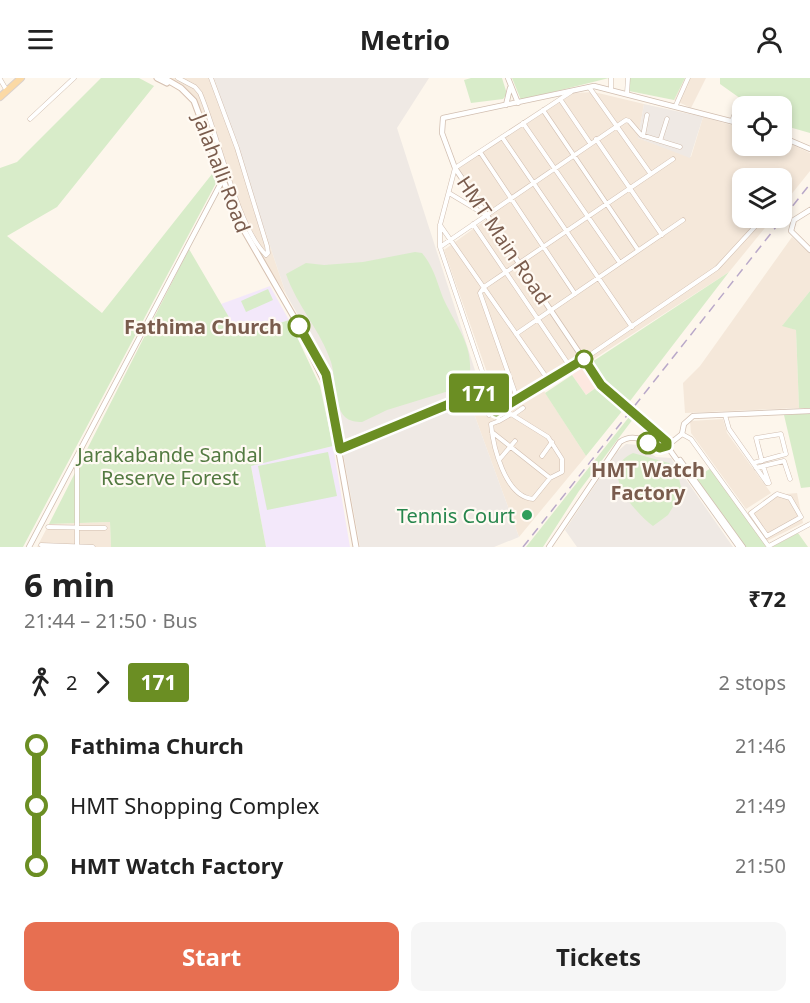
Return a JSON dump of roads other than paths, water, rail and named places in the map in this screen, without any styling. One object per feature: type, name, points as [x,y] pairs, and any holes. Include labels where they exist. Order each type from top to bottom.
[{"type":"main road","points":[[0,97],[20,78]]},
{"type":"main road","name":"Jalahalli Road","points":[[157,78],[181,90],[192,102],[221,182],[246,235],[326,374],[356,547]]},
{"type":"main road","name":"Jalahalli Road","points":[[164,78],[181,88],[194,101],[221,182]]},
{"type":"street","points":[[30,119],[74,78]]},
{"type":"street","points":[[178,78],[195,87],[200,93],[249,230],[266,255],[268,253],[237,148],[211,78]]},
{"type":"street","points":[[506,105],[511,94],[508,78]]},
{"type":"street","points":[[611,78],[611,90]]},
{"type":"street","points":[[627,93],[628,78]]},
{"type":"street","points":[[676,105],[688,78]]},
{"type":"street","points":[[0,79],[7,91]]},
{"type":"street","points":[[510,86],[518,103]]},
{"type":"street","points":[[589,87],[650,173]]},
{"type":"street","name":"HMT Main Road","points":[[732,121],[627,93],[589,87],[443,118],[442,133],[455,168],[601,385],[666,439],[667,446],[741,547]]},
{"type":"street","points":[[500,421],[440,247],[440,225],[455,168],[574,90]]},
{"type":"street","points":[[560,99],[590,143]]},
{"type":"street","points":[[543,110],[638,250]]},
{"type":"street","points":[[643,136],[647,115]]},
{"type":"street","points":[[660,141],[667,119]]},
{"type":"street","points":[[440,247],[616,125],[628,120],[643,136],[680,147]]},
{"type":"street","points":[[523,123],[620,263]]},
{"type":"street","points":[[502,137],[568,230],[632,327]]},
{"type":"street","points":[[596,139],[662,235]]},
{"type":"street","points":[[792,141],[810,149]]},
{"type":"street","points":[[480,152],[575,294]]},
{"type":"street","points":[[518,401],[480,293],[484,287],[673,159]]},
{"type":"street","points":[[29,547],[221,182]]},
{"type":"street","points":[[449,193],[486,215]]},
{"type":"street","points":[[810,210],[798,217],[791,231],[810,250]]},
{"type":"street","points":[[516,334],[683,220]]},
{"type":"street","points":[[473,224],[571,368]]},
{"type":"street","points":[[440,225],[452,239],[549,381]]},
{"type":"street","points":[[249,230],[260,226]]},
{"type":"street","points":[[489,415],[518,401],[571,368],[717,268],[754,228]]},
{"type":"street","points":[[338,449],[488,388]]},
{"type":"street","points":[[513,416],[524,408]]},
{"type":"street","points":[[549,547],[620,442],[627,438],[636,437],[660,448],[667,446],[682,434],[684,424],[693,416],[810,411]]},
{"type":"street","points":[[511,414],[528,426],[538,428],[552,442],[562,459],[563,468],[559,475],[550,478],[538,494],[529,499],[506,477],[498,460],[492,424],[500,421],[511,414]]},
{"type":"street","points":[[725,415],[729,429],[755,465],[768,483],[762,463],[756,438],[781,434],[786,454],[762,463],[755,465]]},
{"type":"street","points":[[492,432],[550,478]]},
{"type":"street","points":[[682,434],[692,439],[769,546],[810,524]]},
{"type":"street","points":[[498,460],[515,441]]},
{"type":"street","points":[[542,456],[552,442]]},
{"type":"street","points":[[76,456],[77,547]]},
{"type":"street","points":[[762,463],[784,461],[790,479]]},
{"type":"street","points":[[777,494],[790,498],[801,517],[782,525],[767,536],[751,513],[777,494]]},
{"type":"street","points":[[782,525],[789,534]]},
{"type":"street","points":[[48,527],[105,528]]},
{"type":"street","points":[[41,545],[93,547]]},
{"type":"railway","points":[[523,547],[810,184]]},
{"type":"place","name":"Fathima Church","points":[[299,326]]},
{"type":"place","name":"HMT Watch Factory","points":[[648,443]]},
{"type":"place","name":"Tennis Court","points":[[527,515]]},
{"type":"park label","name":"Jarakabande Sandal Reserve Forest","points":[[170,466]]}]
